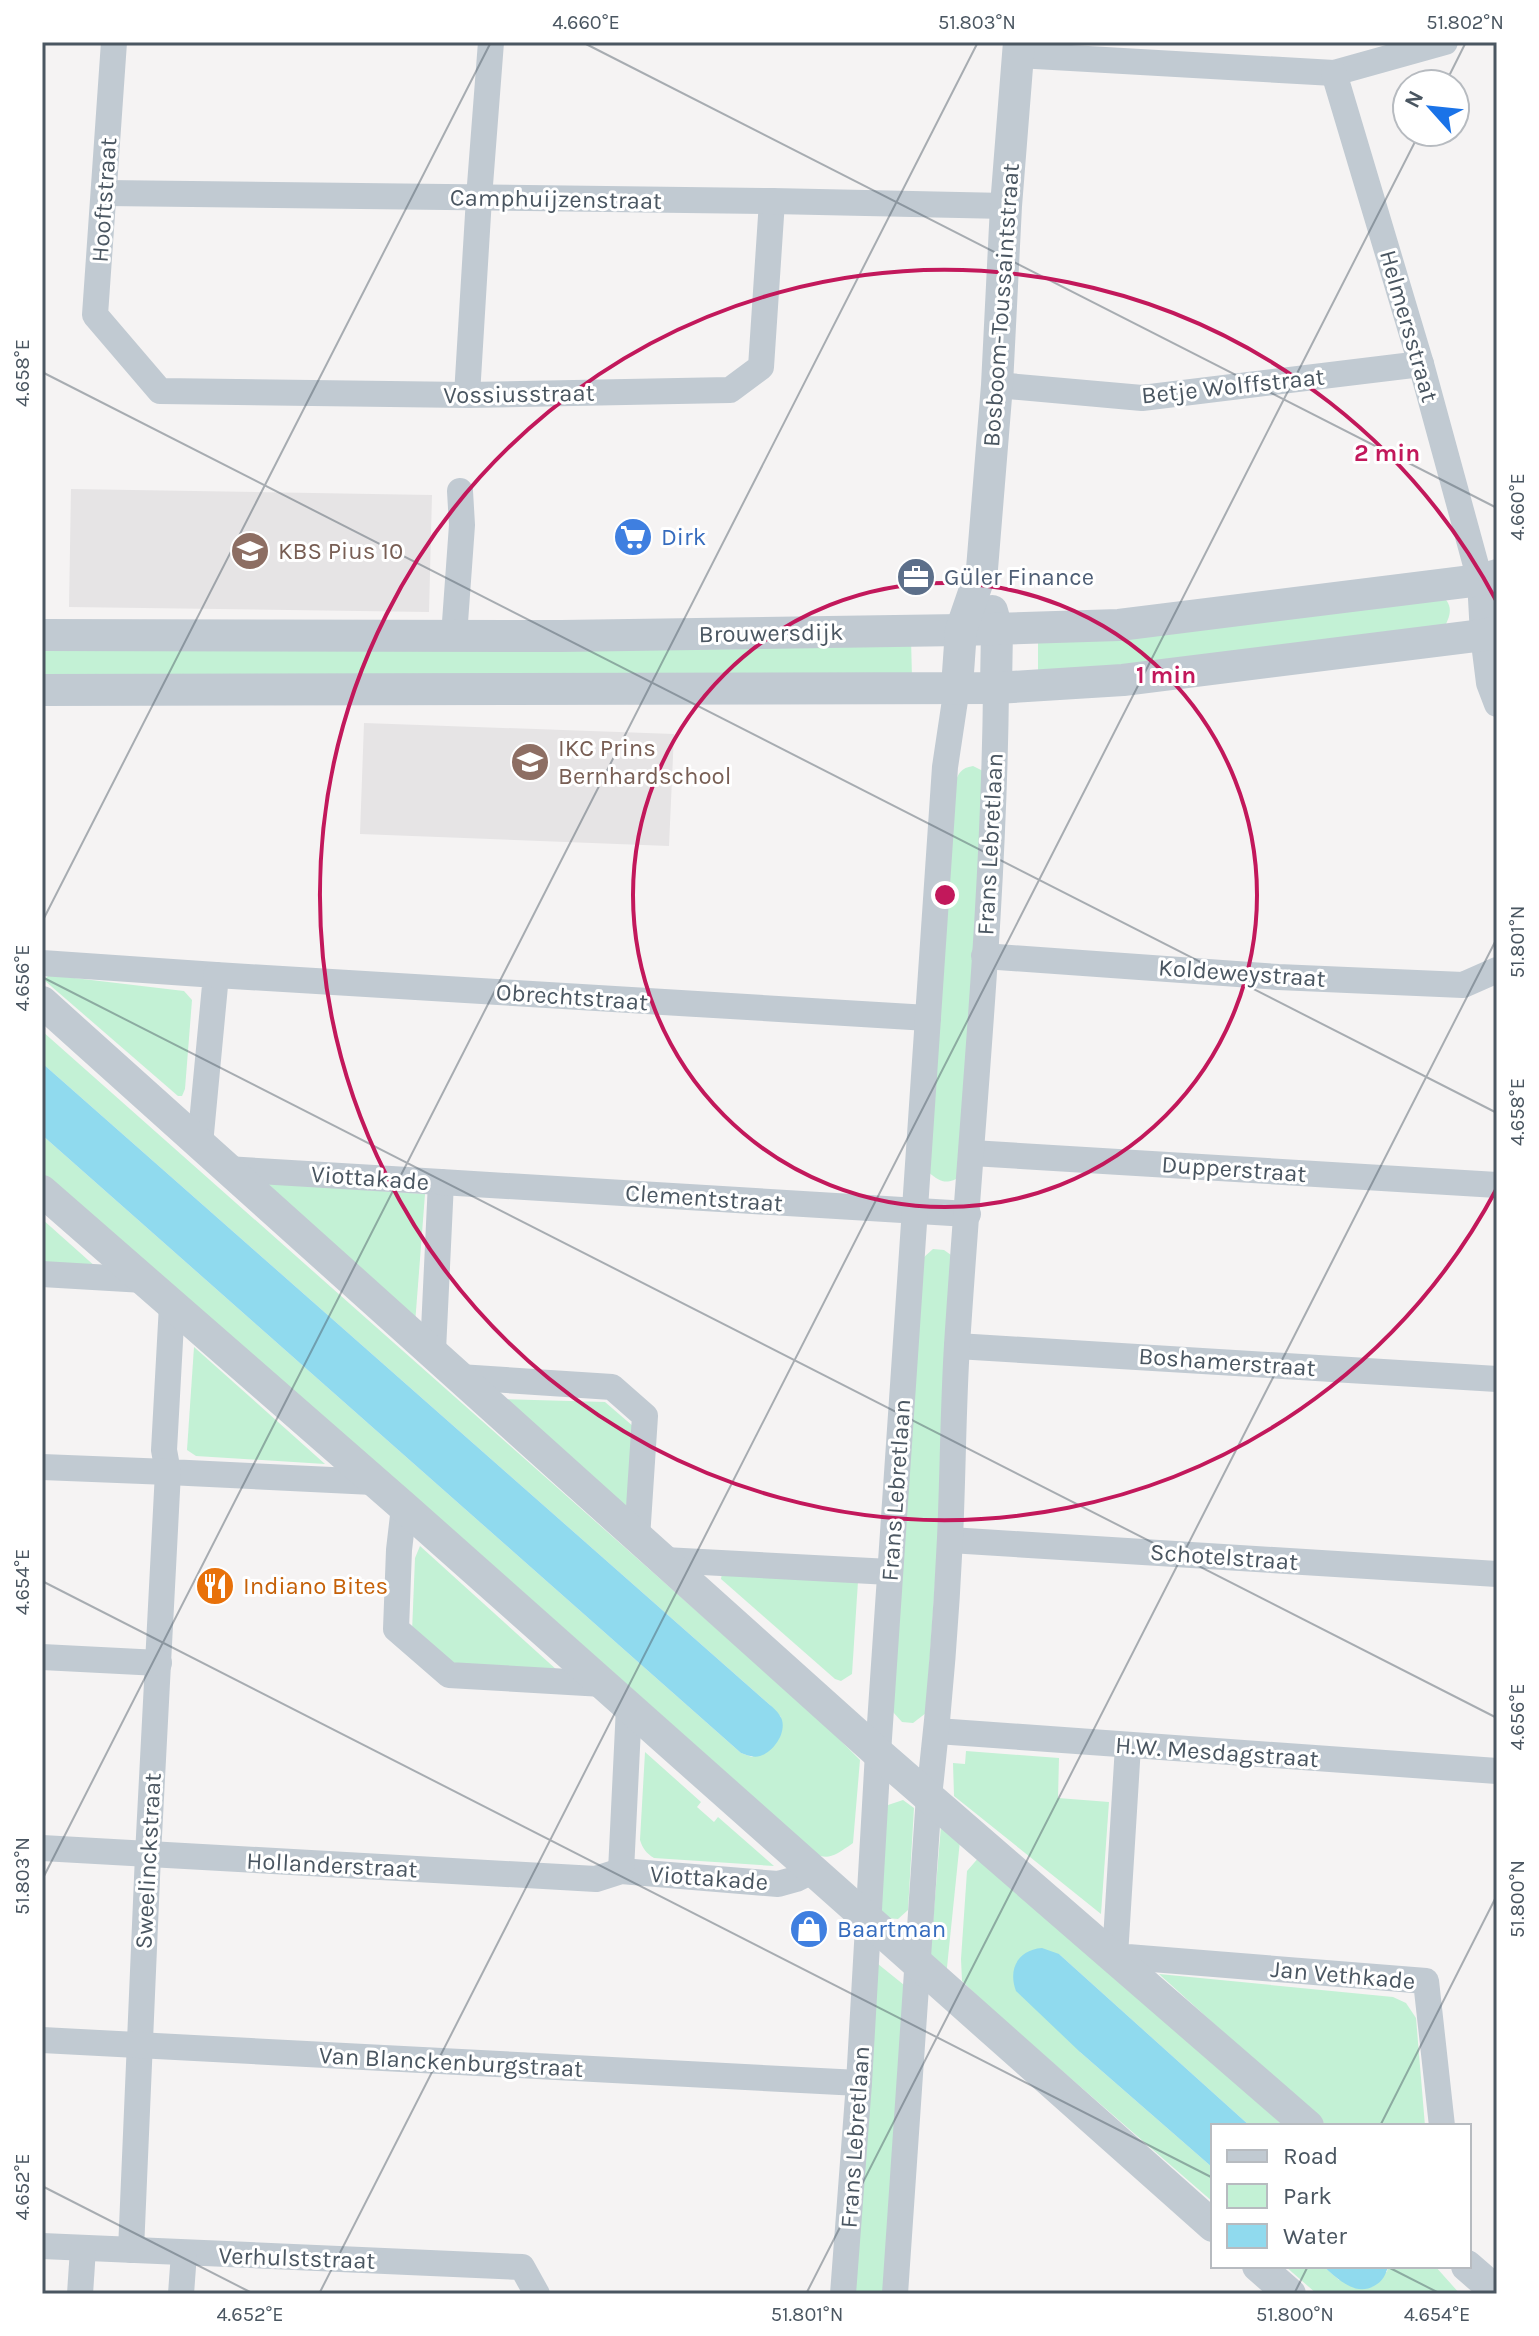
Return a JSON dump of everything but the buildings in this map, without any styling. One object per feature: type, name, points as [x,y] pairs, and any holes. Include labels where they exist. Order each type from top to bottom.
[{"type":"street","name":"Hooftstraat","points":[[114,42],[95,315],[123,347]]},
{"type":"street","points":[[467,395],[491,42]]},
{"type":"street","points":[[1019,48],[1334,73],[1445,42]]},
{"type":"street","name":"Bosboom-Toussaintstraat","points":[[957,687],[961,630],[982,569],[1019,48]]},
{"type":"street","name":"Helmersstraat","points":[[1334,73],[1488,577],[1489,683],[1497,704]]},
{"type":"street","name":"Camphuijzenstraat","points":[[105,193],[1006,206]]},
{"type":"street","name":"Vossiusstraat","points":[[123,347],[160,391],[467,395],[730,390],[761,367],[772,201]]},
{"type":"street","name":"Betje Wolffstraat","points":[[997,385],[1142,398],[1421,364]]},
{"type":"street","points":[[454,636],[462,525],[460,491]]},
{"type":"street","name":"Bosboom-Toussaintstraat","points":[[982,569],[997,629],[996,688]]},
{"type":"street","name":"Brouwersdijk","points":[[42,635],[454,636],[1119,625],[1488,577]]},
{"type":"street","points":[[42,690],[996,688],[1123,680],[1490,634]]},
{"type":"street","name":"Frans Lebretlaan","points":[[843,2294],[945,767],[957,687]]},
{"type":"street","name":"Frans Lebretlaan","points":[[895,2294],[950,1540],[957,1346],[984,956],[995,766],[996,688]]},
{"type":"street","name":"Koldeweystraat","points":[[984,956],[1278,977],[1463,985],[1497,970]]},
{"type":"street","points":[[42,963],[216,975],[200,1144]]},
{"type":"street","name":"Obrechtstraat","points":[[216,975],[928,1018]]},
{"type":"street","points":[[42,1002],[878,1753],[1306,2124]]},
{"type":"street","name":"Dupperstraat","points":[[972,1153],[1497,1185]]},
{"type":"street","name":"Viottakade","points":[[226,1169],[441,1182],[433,1351]]},
{"type":"street","name":"Clementstraat","points":[[441,1182],[968,1214]]},
{"type":"street","name":"Viottakade","points":[[42,1191],[918,1963]]},
{"type":"street","points":[[42,1274],[144,1280]]},
{"type":"street","points":[[168,1472],[164,1450],[172,1305]]},
{"type":"street","name":"Boshamerstraat","points":[[957,1346],[1497,1379]]},
{"type":"street","points":[[459,1377],[612,1387],[645,1416],[637,1538]]},
{"type":"street","points":[[42,1467],[373,1482]]},
{"type":"street","name":"Sweelinckstraat","points":[[131,2250],[168,1472]]},
{"type":"street","points":[[404,1507],[396,1629],[449,1675],[603,1684]]},
{"type":"street","name":"Schotelstraat","points":[[950,1540],[1497,1574]]},
{"type":"street","points":[[664,1560],[890,1572]]},
{"type":"street","points":[[42,1657],[159,1663]]},
{"type":"street","name":"Viottakade","points":[[629,1707],[621,1871],[778,1884],[814,1870]]},
{"type":"street","name":"H.W. Mesdagstraat","points":[[937,1731],[1497,1771]]},
{"type":"street","points":[[1115,1956],[1128,1746]]},
{"type":"street","name":"Hollanderstraat","points":[[42,1848],[596,1879],[621,1871]]},
{"type":"street","name":"Jan Vethkade","points":[[1115,1956],[1426,1981],[1442,2124]]},
{"type":"street","points":[[918,1963],[1211,2224]]},
{"type":"street","name":"Van Blanckenburgstraat","points":[[42,2040],[859,2083]]},
{"type":"street","name":"Verhulststraat","points":[[42,2246],[522,2267],[537,2294]]},
{"type":"street","points":[[80,2294],[83,2249]]},
{"type":"street","points":[[181,2294],[184,2253]]},
{"type":"street","points":[[1260,2268],[1290,2294]]},
{"type":"street","points":[[1469,2268],[1497,2292]]},
{"type":"shaded area","name":"KBS Pius 10","points":[[71,489],[432,495],[429,612],[69,607]]},
{"type":"shaded area","points":[[364,723],[674,734],[669,846],[360,834]]},
{"type":"green space","points":[[1443,596],[1450,612],[1443,630],[1038,677],[1038,639]]},
{"type":"green space","points":[[911,639],[912,678],[42,683],[42,646]]},
{"type":"green space","points":[[973,766],[985,772],[963,1176],[945,1182],[928,1172],[955,784],[961,772]]},
{"type":"green space","points":[[49,975],[184,991],[192,1000],[182,1096],[178,1096],[44,980]]},
{"type":"green space","points":[[42,1031],[824,1724],[860,1760],[853,1843],[827,1857],[815,1854],[800,1844],[42,1174],[42,1135],[741,1753],[752,1757],[781,1732],[781,1717],[770,1705],[42,1063]]},
{"type":"green space","points":[[260,1183],[425,1194],[415,1324]]},
{"type":"green space","points":[[42,1219],[97,1268],[42,1264]]},
{"type":"green space","points":[[933,1249],[944,1250],[951,1255],[938,1540],[926,1713],[913,1723],[902,1722],[893,1712],[923,1258]]},
{"type":"green space","points":[[194,1347],[325,1464],[196,1456],[187,1450]]},
{"type":"green space","points":[[500,1399],[605,1402],[634,1427],[626,1512]]},
{"type":"green space","points":[[420,1546],[558,1671],[453,1665],[412,1632],[415,1558]]},
{"type":"green space","points":[[722,1573],[858,1581],[852,1674],[841,1681],[835,1679],[721,1579]]},
{"type":"green space","points":[[966,1751],[1059,1758],[1058,1798],[1109,1802],[1101,1914],[954,1796],[953,1763],[965,1764]]},
{"type":"green space","points":[[645,1752],[701,1802],[697,1807],[714,1822],[718,1817],[774,1866],[654,1858],[649,1854],[640,1840]]},
{"type":"green space","points":[[903,1800],[914,1808],[908,1910],[898,1919],[887,1918],[877,1904],[885,1806]]},
{"type":"green space","points":[[941,1826],[961,1831],[946,1977],[930,1957]]},
{"type":"green space","points":[[980,1856],[1282,2124],[1248,2124],[1059,1954],[1080,2052],[1211,2166],[1211,2200],[962,1981],[967,1871]]},
{"type":"green space","points":[[878,1964],[904,1985],[888,2294],[852,2294]]},
{"type":"green space","points":[[1159,1974],[1393,1997],[1406,2003],[1416,2018],[1425,2124],[1325,2124]]},
{"type":"green space","points":[[1287,2268],[1325,2268],[1339,2280],[1387,2272],[1388,2268],[1437,2268],[1460,2294],[1317,2294]]},
{"type":"water","points":[[42,1063],[774,1708],[783,1725],[774,1747],[757,1757],[741,1753],[42,1135]]},
{"type":"water","points":[[1042,1948],[1059,1954],[1248,2124],[1211,2124],[1211,2166],[1080,2052],[1016,1991],[1014,1969],[1021,1957]]},
{"type":"water","points":[[1325,2268],[1387,2268],[1379,2282],[1367,2289],[1353,2288]]},
{"type":"place","name":"Dirk","points":[[633,537]]},
{"type":"place","name":"KBS Pius 10","points":[[250,551]]},
{"type":"place","name":"Güler Finance","points":[[916,577]]},
{"type":"place","name":"IKC Prins Bernhardschool","points":[[530,762]]},
{"type":"place","name":"Indiano Bites","points":[[215,1586]]},
{"type":"place","name":"Baartman","points":[[809,1929]]}]
